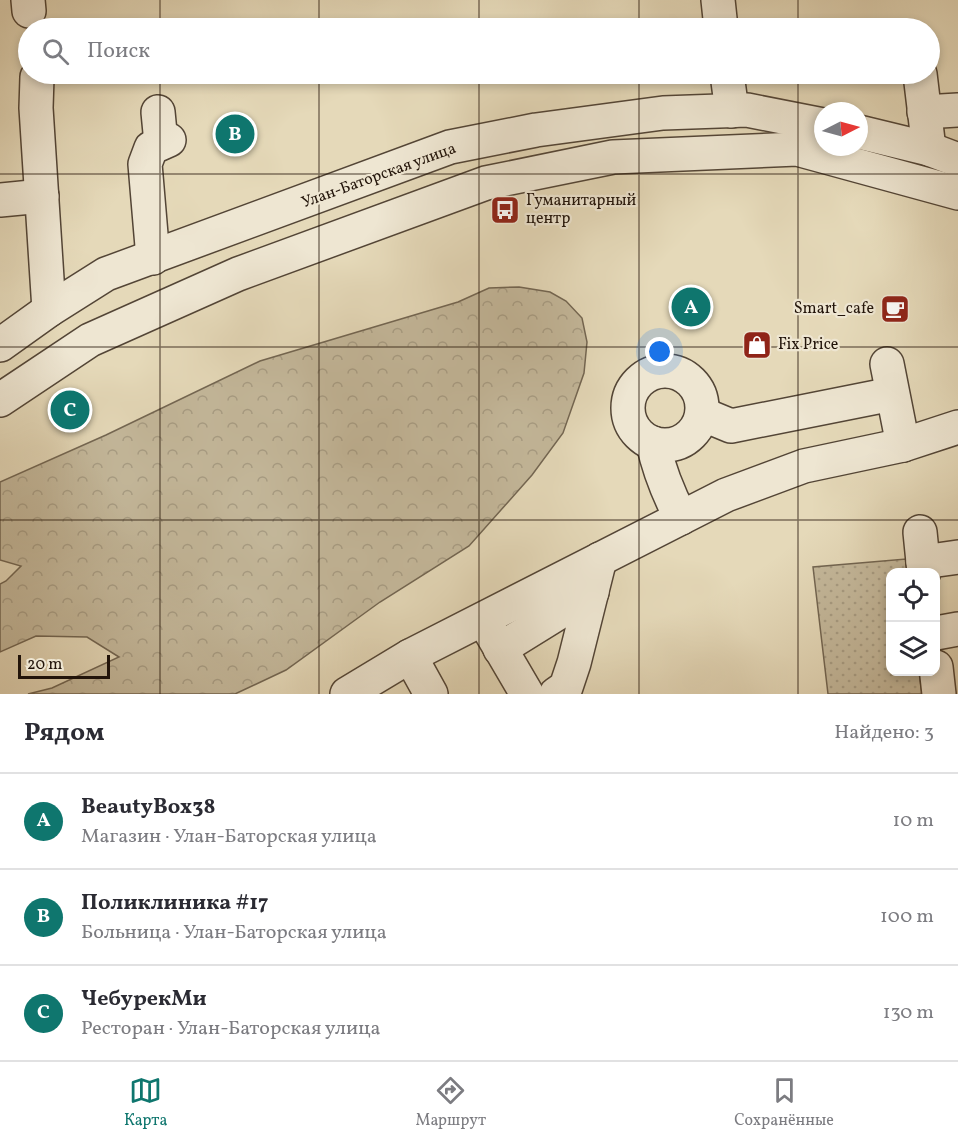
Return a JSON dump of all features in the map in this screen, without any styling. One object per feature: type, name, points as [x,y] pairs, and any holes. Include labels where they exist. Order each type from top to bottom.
[{"type":"street","points":[[718,0],[720,18]]},
{"type":"street","points":[[37,84],[36,108],[49,310]]},
{"type":"street","points":[[728,84],[732,111]]},
{"type":"street","points":[[921,84],[924,112],[943,154]]},
{"type":"street","name":"Улан-Баторская улица","points":[[0,345],[49,310],[106,274],[450,147],[536,130],[651,115],[747,110],[814,123]]},
{"type":"street","points":[[924,112],[958,110]]},
{"type":"street","points":[[153,258],[145,164],[151,148],[162,132]]},
{"type":"street","points":[[868,134],[943,154]]},
{"type":"street","points":[[0,399],[90,339],[238,274],[486,183],[613,158],[797,149],[958,193]]},
{"type":"street","points":[[0,201],[42,196]]},
{"type":"street","points":[[667,371],[678,373],[688,379],[697,389],[702,414],[697,426],[689,436],[678,443],[653,444],[633,428],[628,417],[630,394],[645,376],[667,371]]},
{"type":"street","points":[[702,414],[731,426],[890,379],[903,445]]},
{"type":"street","points":[[347,694],[410,656],[726,495],[804,466],[903,445],[958,427]]},
{"type":"street","points":[[653,444],[658,468],[681,518]]},
{"type":"street","points":[[922,556],[958,557]]},
{"type":"street","points":[[556,694],[566,687],[574,663],[600,559]]},
{"type":"street","points":[[500,649],[592,592]]},
{"type":"street","points":[[483,619],[527,694]]},
{"type":"street","points":[[940,632],[958,629]]},
{"type":"street","points":[[410,656],[431,694]]},
{"type":"street","points":[[937,676],[939,694]]},
{"type":"green space","points":[[519,287],[550,292],[566,301],[582,318],[587,342],[584,373],[563,433],[532,475],[469,546],[380,602],[286,670],[235,694],[28,694],[52,688],[119,657],[87,637],[36,636],[0,652],[0,584],[21,566],[0,560],[0,482],[106,435],[260,361],[458,302],[489,288]]},
{"type":"green space","points":[[906,559],[907,568],[886,568],[886,676],[920,676],[922,694],[828,694],[813,567]]},
{"type":"place","name":"Поликлиника #17","points":[[235,134]]},
{"type":"place","name":"Гуманитарный центр","points":[[505,210]]},
{"type":"place","name":"BeautyBox38","points":[[691,307]]},
{"type":"place","name":"Smart_cafe","points":[[895,309]]},
{"type":"place","name":"Fix Price","points":[[757,345]]},
{"type":"place","name":"ЧебурекМи","points":[[70,410]]}]
